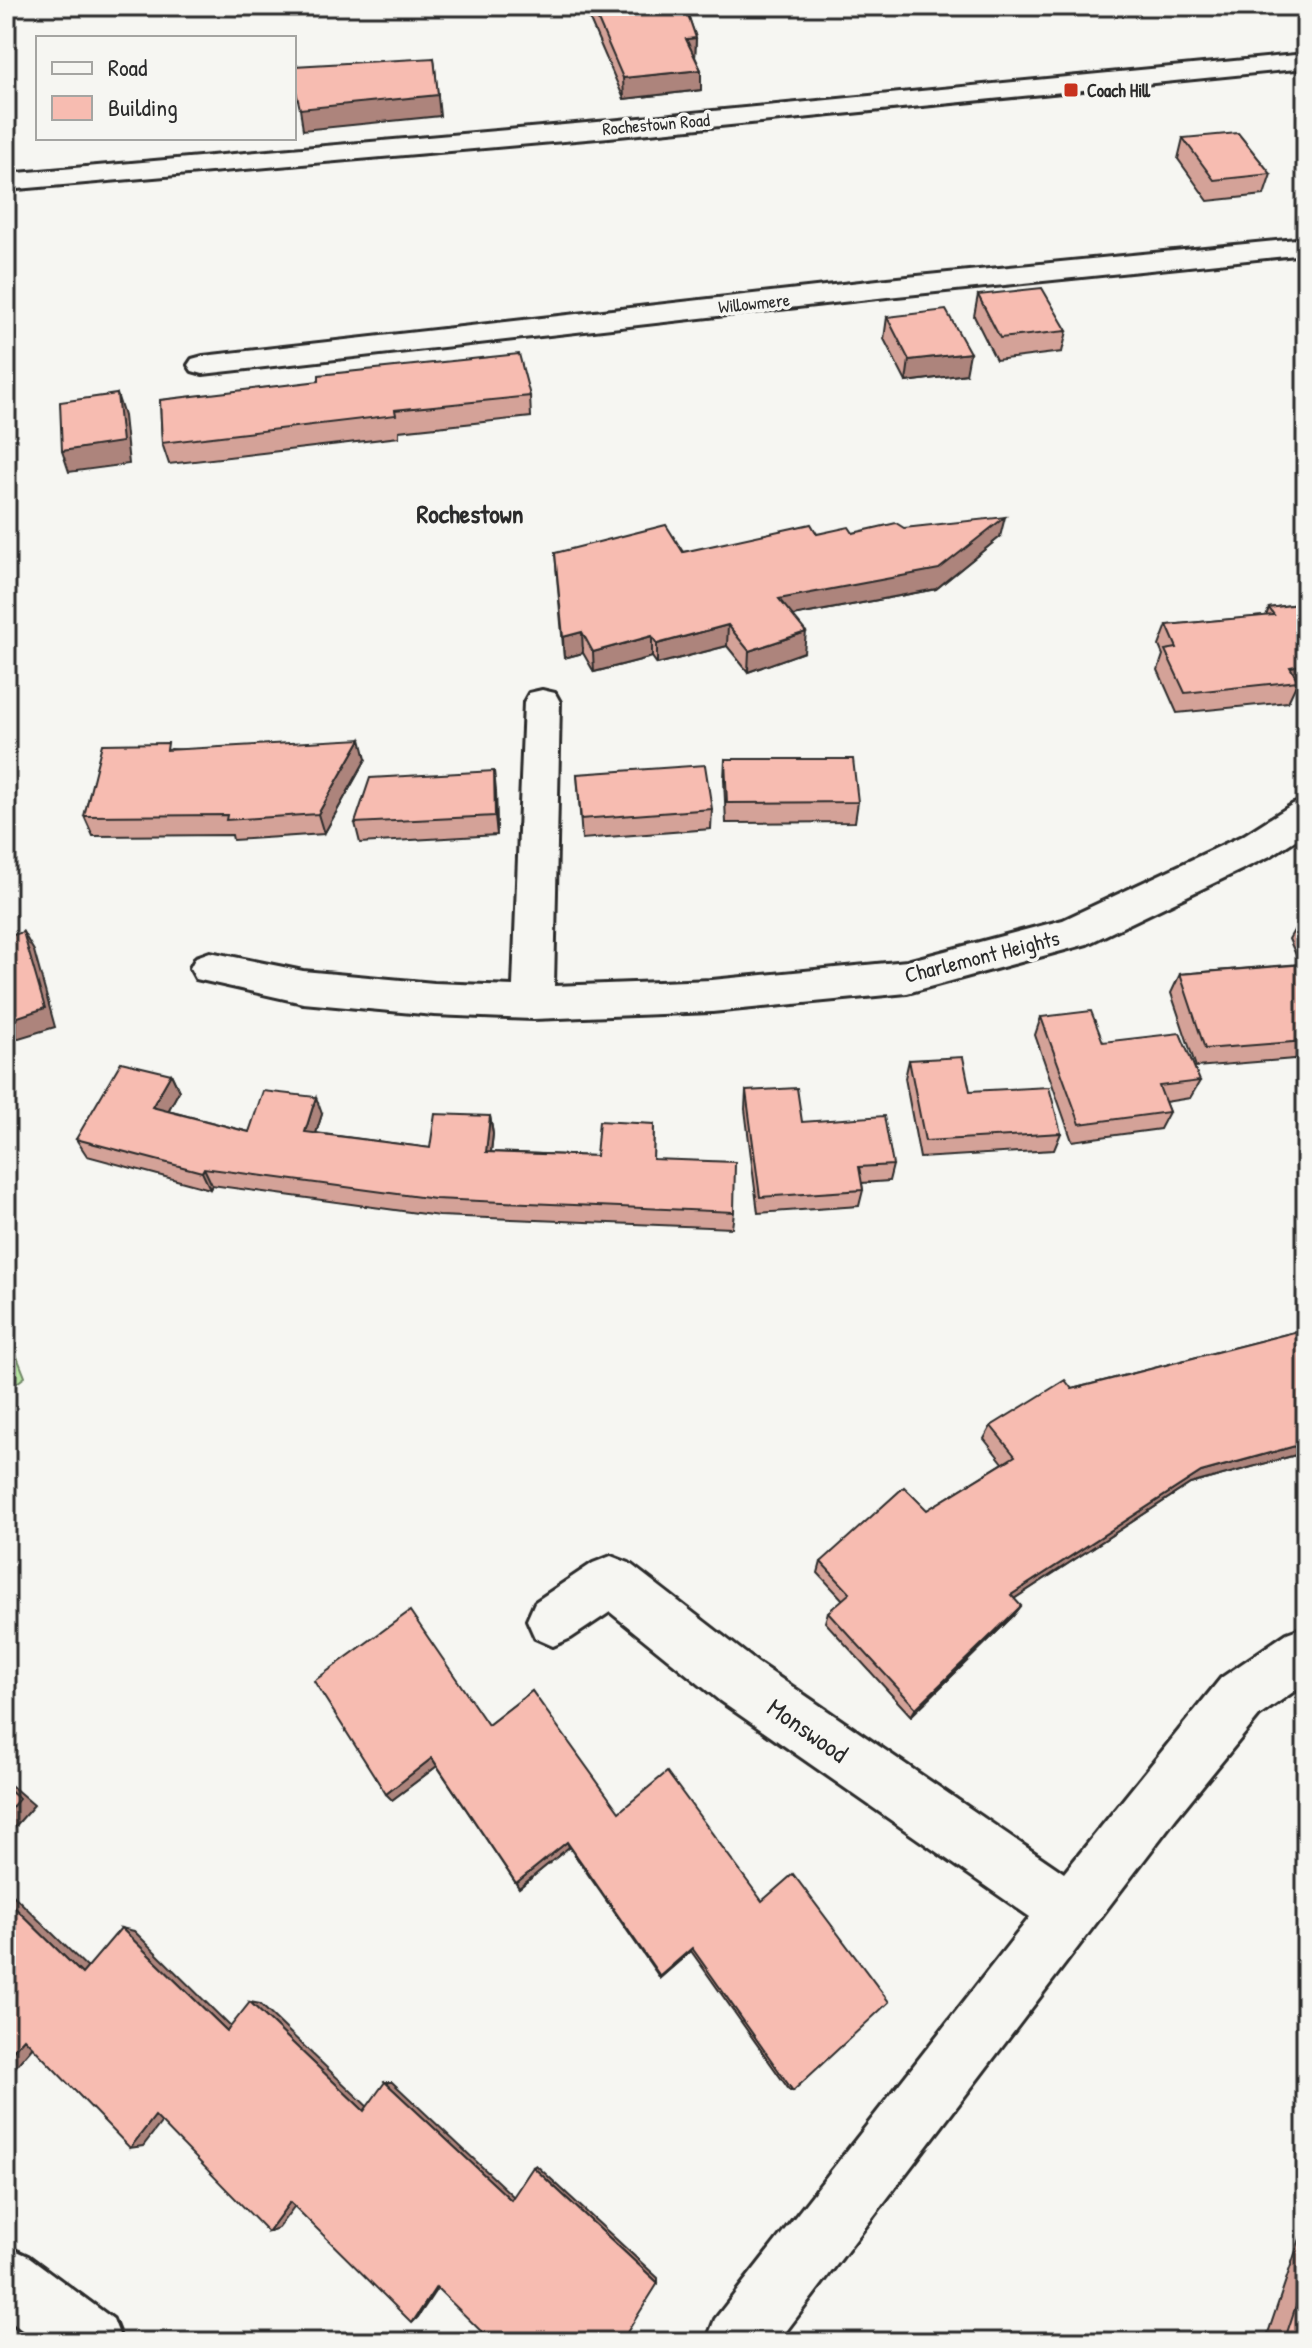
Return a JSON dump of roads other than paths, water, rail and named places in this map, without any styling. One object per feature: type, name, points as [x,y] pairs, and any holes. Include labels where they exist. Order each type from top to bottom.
[{"type":"street","name":"Rochestown Road","points":[[6,182],[624,128],[1306,61]]},
{"type":"street","name":"Willowmere","points":[[203,365],[887,288],[1306,246]]},
{"type":"street","points":[[533,1003],[542,702]]},
{"type":"street","name":"Charlemont Heights","points":[[210,968],[303,987],[434,999],[533,1003],[712,996],[907,977],[1073,933],[1258,845],[1306,814]]},
{"type":"street","name":"Monswood","points":[[553,1620],[611,1581],[739,1682],[1070,1911]]},
{"type":"street","points":[[738,2342],[1070,1911],[1240,1697],[1306,1652]]},
{"type":"street","points":[[6,2278],[90,2342]]},
{"type":"place","name":"Coach Hill","points":[[1071,90]]},
{"type":"district","name":"Rochestown","points":[[470,513]]}]
